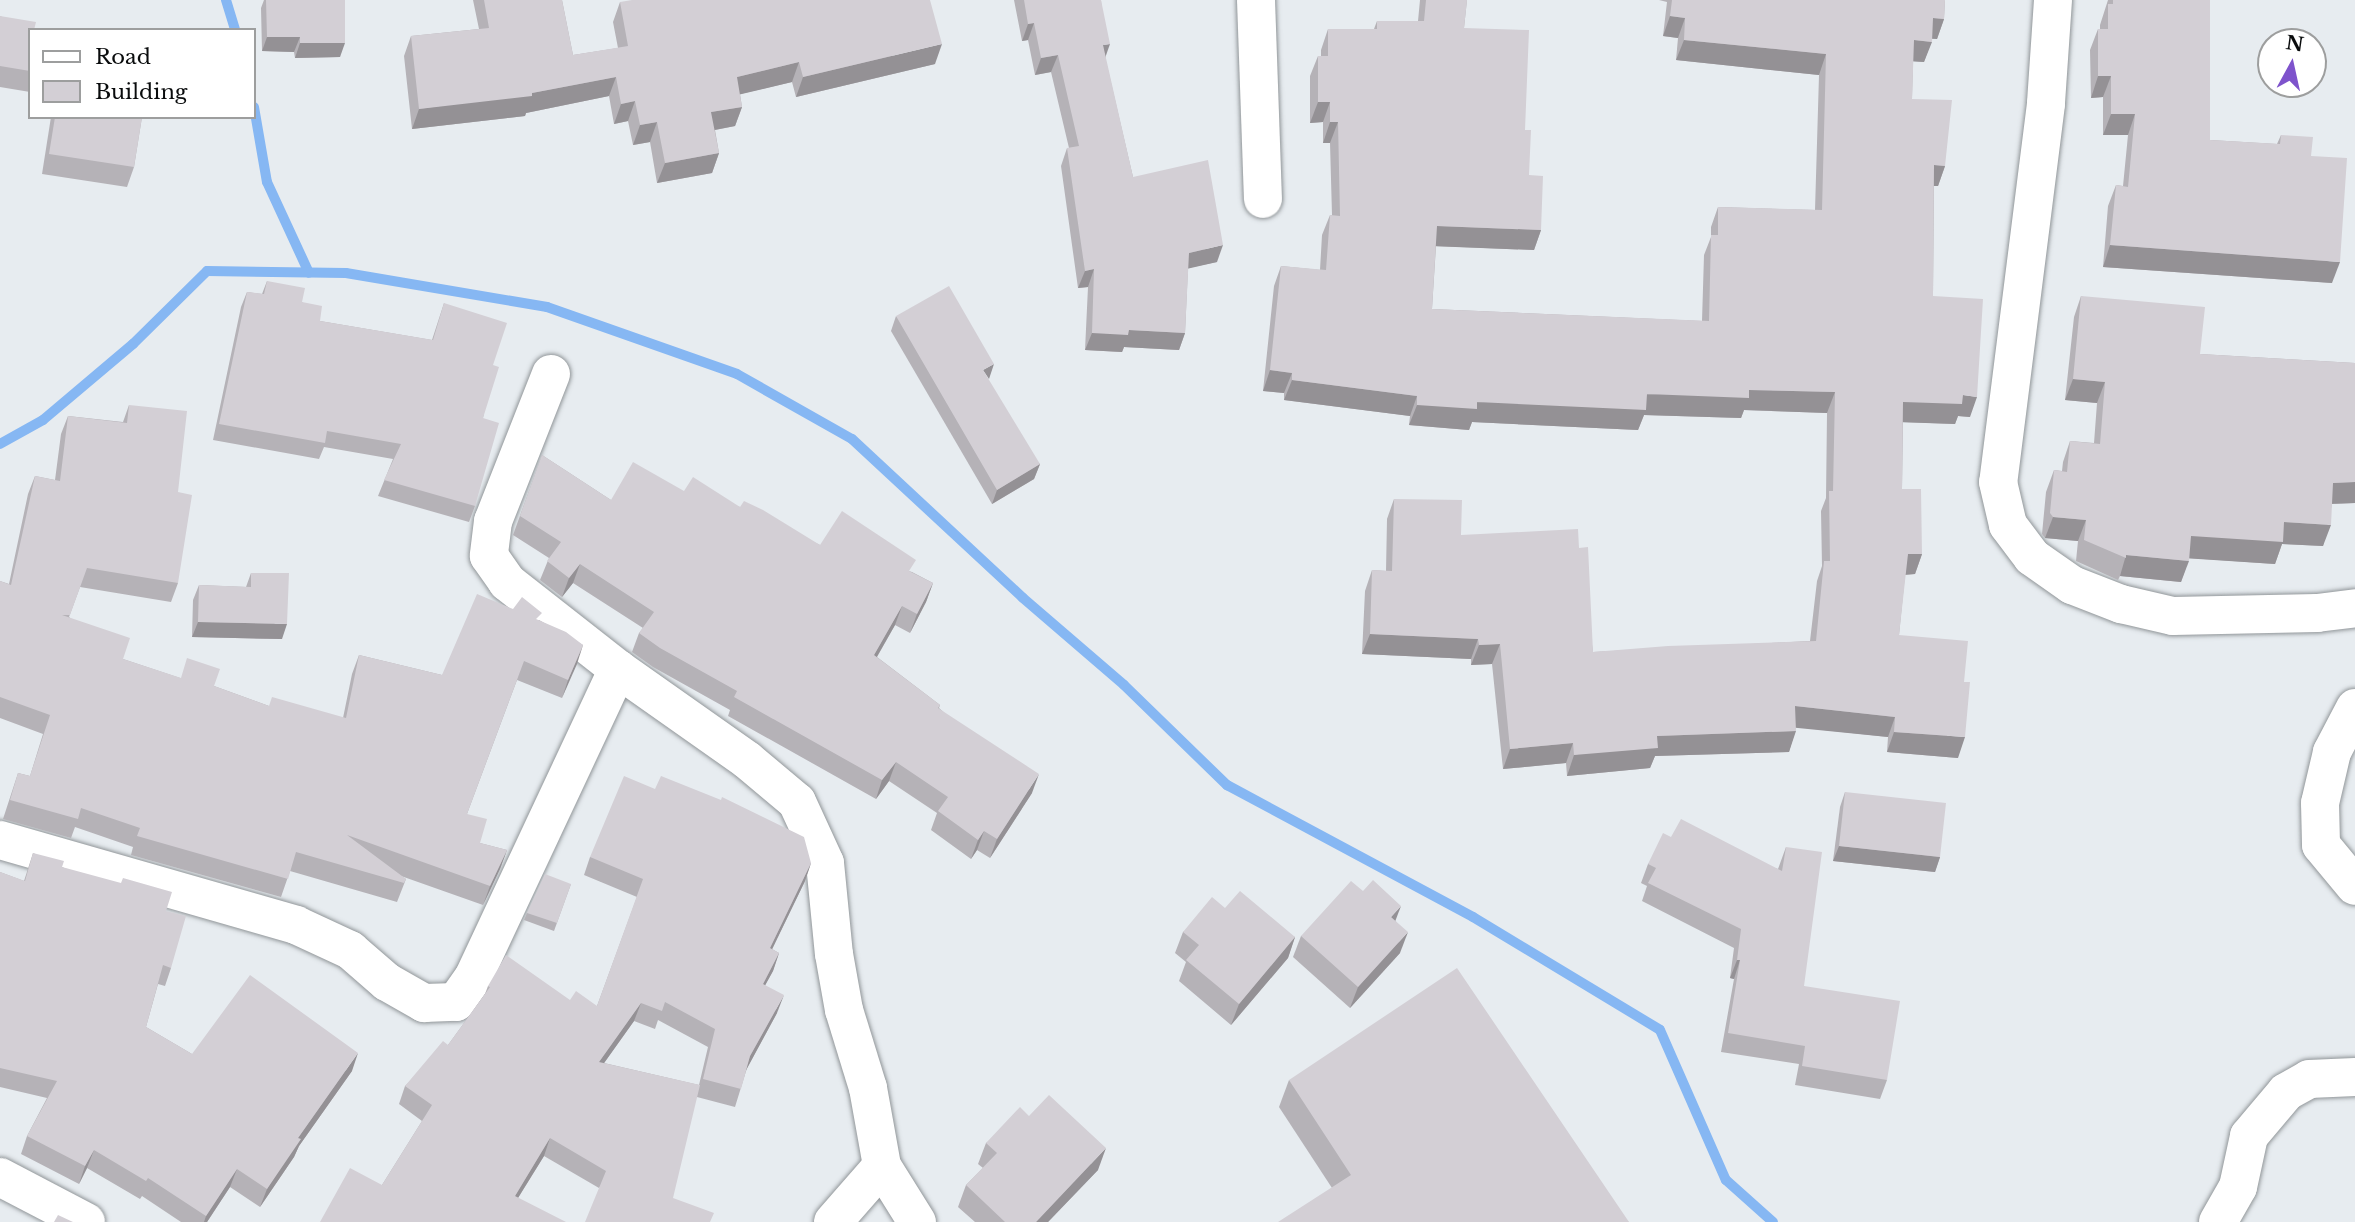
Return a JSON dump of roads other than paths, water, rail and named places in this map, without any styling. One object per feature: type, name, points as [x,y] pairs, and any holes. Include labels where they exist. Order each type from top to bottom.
[{"type":"street","points":[[1256,0],[1263,200]]},
{"type":"street","points":[[2053,0],[2046,104],[1998,482],[2008,525],[2032,557],[2073,585],[2147,610],[2173,616],[2318,613],[2355,608]]},
{"type":"street","points":[[551,373],[493,521],[489,556],[507,582],[618,669],[747,760],[797,802],[825,863],[834,954],[844,1010],[867,1088],[882,1166],[917,1222]]},
{"type":"street","points":[[0,840],[296,925],[350,950],[387,982],[424,1003],[456,1002],[474,976],[618,669]]},
{"type":"street","points":[[2355,708],[2332,752],[2319,803],[2321,845],[2355,886]]},
{"type":"street","points":[[2218,1222],[2238,1187],[2249,1136],[2286,1093],[2309,1079],[2355,1077]]},
{"type":"street","points":[[833,1222],[882,1166]]},
{"type":"street","points":[[0,1177],[86,1222]]},
{"type":"waterway","points":[[226,0],[234,28]]},
{"type":"waterway","points":[[256,119],[267,182],[309,273]]},
{"type":"waterway","points":[[0,444],[43,420],[133,344],[207,271],[346,273],[547,307],[737,374],[852,439],[1023,598],[1124,685],[1227,785],[1473,917],[1660,1030],[1726,1180],[1773,1222]]}]
